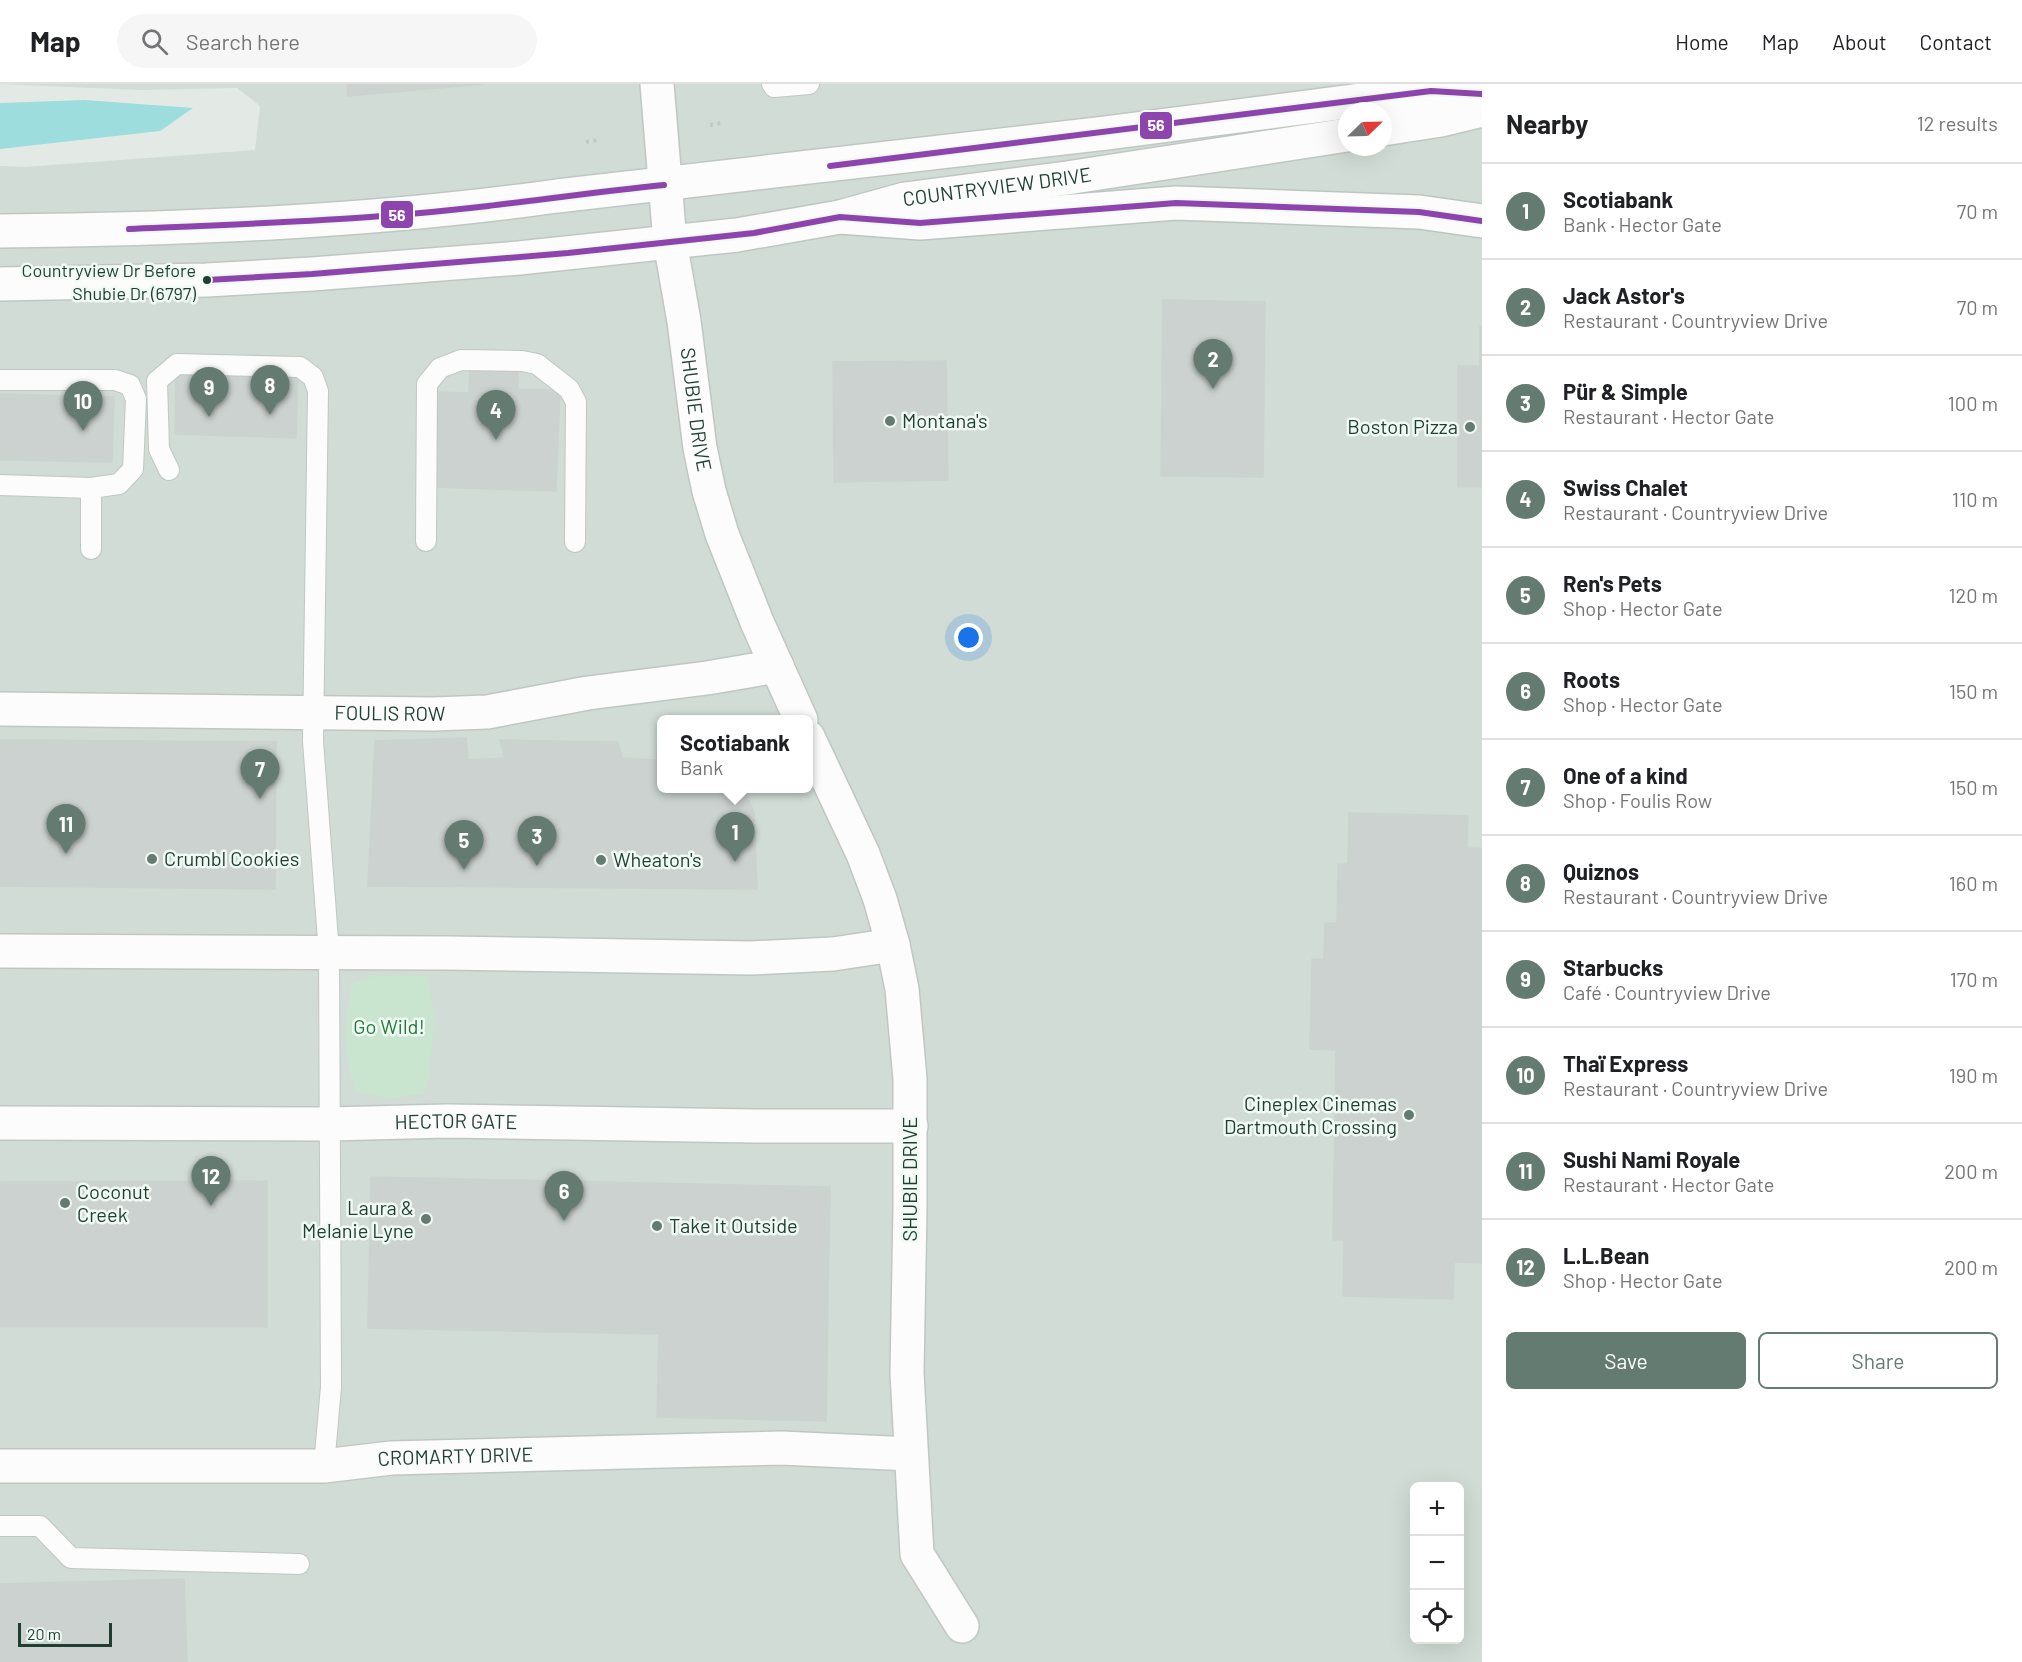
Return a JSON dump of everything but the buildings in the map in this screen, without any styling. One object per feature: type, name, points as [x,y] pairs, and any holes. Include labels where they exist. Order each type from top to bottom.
[{"type":"street","name":"SHUBIE DRIVE","points":[[657,84],[670,242],[684,321],[700,448],[709,491],[731,556],[799,715]]},
{"type":"street","name":"COUNTRYVIEW DRIVE","points":[[0,231],[201,227],[487,206],[1106,133],[1431,91],[1482,94]]},
{"type":"street","points":[[1392,128],[1441,120],[1482,110]]},
{"type":"street","name":"COUNTRYVIEW DRIVE","points":[[0,284],[176,281],[312,274],[558,254],[754,233],[840,217],[905,199],[1068,178],[1338,136]]},
{"type":"street","points":[[840,217],[920,223],[1176,203],[1419,212],[1482,221]]},
{"type":"street","name":"FOULIS ROW","points":[[0,709],[434,714],[487,712],[588,693],[708,678],[777,666]]},
{"type":"street","name":"SHUBIE DRIVE","points":[[813,747],[863,854],[880,899],[893,945],[907,1034],[911,1126],[907,1373],[916,1554],[962,1626]]},
{"type":"street","points":[[0,951],[751,958],[833,954],[893,945]]},
{"type":"street","name":"HECTOR GATE","points":[[0,1123],[329,1124],[447,1121],[911,1126]]},
{"type":"street","name":"CROMARTY DRIVE","points":[[0,1466],[324,1466],[391,1458],[781,1448],[911,1454]]},
{"type":"lane","points":[[772,84],[774,87],[809,84]]},
{"type":"lane","points":[[426,541],[427,384],[440,368],[461,360],[522,361],[537,364],[570,389],[576,402],[575,542]]},
{"type":"lane","points":[[169,470],[159,449],[157,381],[177,364],[300,367],[313,377],[318,391],[314,753],[329,953],[331,1387],[324,1466]]},
{"type":"lane","points":[[0,380],[116,380],[130,385],[136,399],[133,469],[118,484],[91,488],[0,485]]},
{"type":"lane","points":[[91,488],[91,549]]},
{"type":"lane","points":[[0,1526],[40,1526],[71,1558],[298,1564]]},
{"type":"path","points":[[710,125],[722,123]]},
{"type":"path","points":[[585,142],[598,140]]},
{"type":"shaded area","points":[[0,84],[1482,84],[1482,1662],[0,1662],[0,166],[25,167],[255,150],[260,106],[237,88],[140,90]]},
{"type":"green space","name":"Go Wild!","points":[[374,976],[427,976],[434,1014],[430,1072],[424,1094],[387,1098],[357,1092],[346,1052],[347,1013],[352,984]]},
{"type":"water","points":[[85,100],[193,108],[160,131],[0,149],[0,103]]},
{"type":"transit line","name":"56","points":[[830,166],[1431,91],[1482,94]]},
{"type":"transit line","name":"56","points":[[129,229],[398,215],[664,185]]},
{"type":"transit line","name":"56","points":[[207,280],[312,274],[568,253],[754,233],[840,217],[920,223],[1176,203],[1419,212],[1482,221]]},
{"type":"place","name":"Countryview Dr Before Shubie Dr (6797)","points":[[207,280]]},
{"type":"place","name":"Jack Astor's","points":[[1213,389]]},
{"type":"place","name":"Quiznos","points":[[270,415]]},
{"type":"place","name":"Starbucks","points":[[209,417]]},
{"type":"place","name":"Montana's","points":[[890,421]]},
{"type":"place","name":"Boston Pizza","points":[[1470,427]]},
{"type":"place","name":"Thaï Express","points":[[83,431]]},
{"type":"place","name":"Swiss Chalet","points":[[496,440]]},
{"type":"place","name":"One of a kind","points":[[260,799]]},
{"type":"place","name":"Sushi Nami Royale","points":[[66,854]]},
{"type":"place","name":"Crumbl Cookies","points":[[152,859]]},
{"type":"place","name":"Wheaton's","points":[[601,860]]},
{"type":"place","name":"Scotiabank","points":[[735,862]]},
{"type":"place","name":"Pür & Simple","points":[[537,866]]},
{"type":"place","name":"Ren's Pets","points":[[464,870]]},
{"type":"place","name":"Cineplex Cinemas Dartmouth Crossing","points":[[1409,1115]]},
{"type":"place","name":"Coconut Creek","points":[[65,1203]]},
{"type":"place","name":"L.L.Bean","points":[[211,1206]]},
{"type":"place","name":"Laura & Melanie Lyne","points":[[426,1219]]},
{"type":"place","name":"Roots","points":[[564,1221]]},
{"type":"place","name":"Take it Outside","points":[[657,1226]]}]
